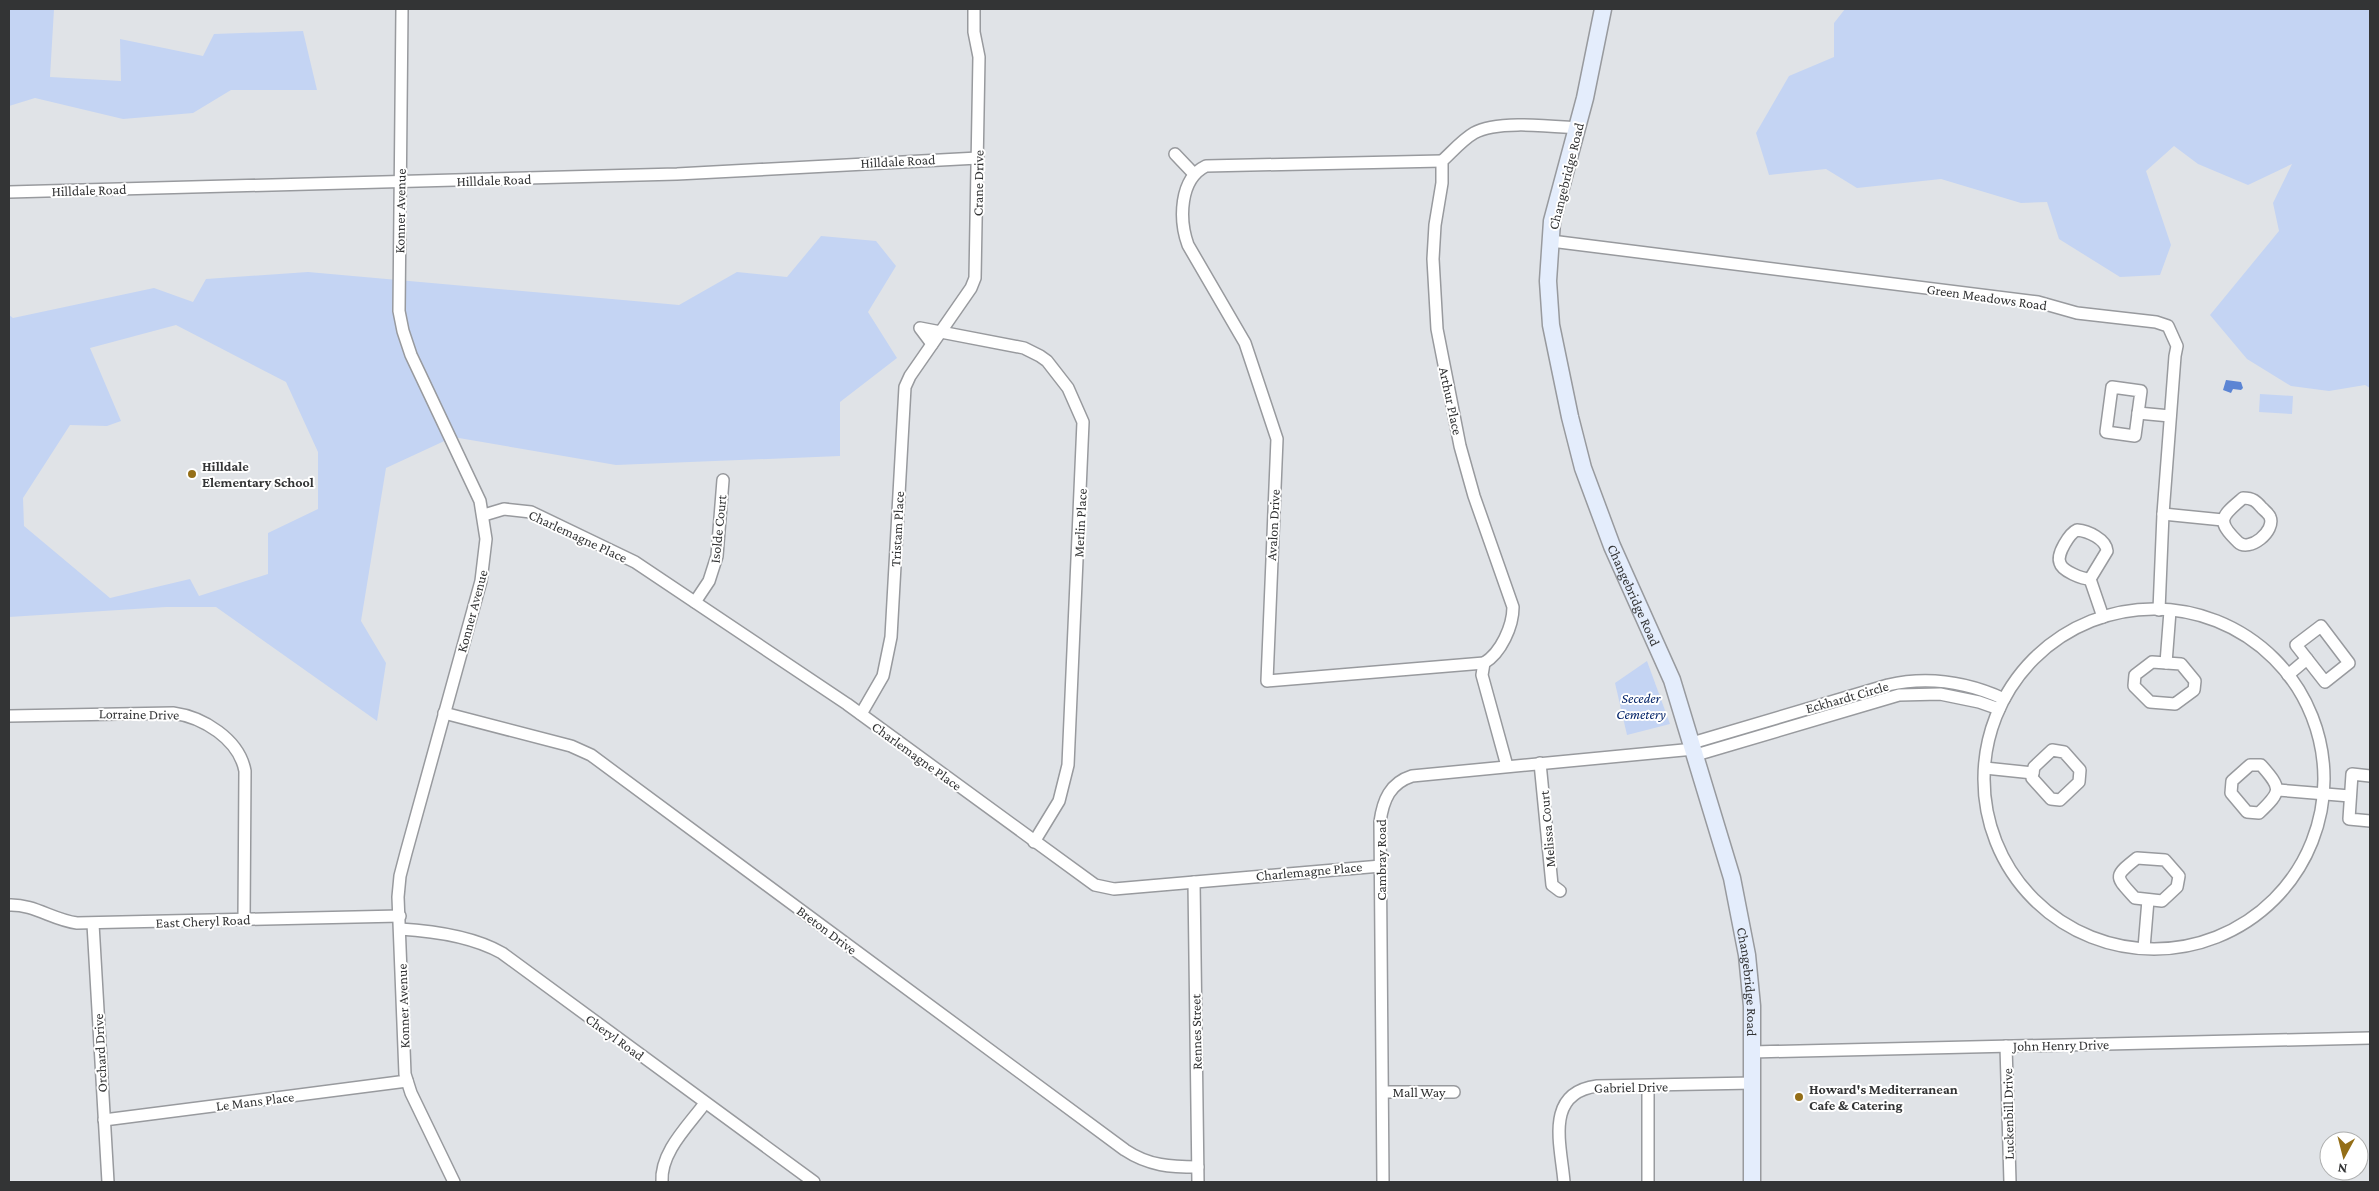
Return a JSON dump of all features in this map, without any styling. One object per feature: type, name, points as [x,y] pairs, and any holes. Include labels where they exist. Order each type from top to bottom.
[{"type":"main road","name":"Changebridge Road","points":[[1603,9],[1586,98],[1555,205],[1548,281],[1552,325],[1570,418],[1583,468],[1612,546],[1668,672],[1694,749],[1732,878],[1747,954],[1753,1084],[1752,1182]]},
{"type":"street","name":"Konner Avenue","points":[[402,9],[399,291],[403,331],[411,355],[477,495],[484,515],[486,539],[482,581],[400,876],[400,929],[407,1082],[454,1182]]},
{"type":"street","name":"Crane Drive","points":[[932,344],[971,288],[975,278],[979,57],[974,32],[974,9]]},
{"type":"street","points":[[1175,154],[1194,174],[1200,169],[1212,165],[1442,161],[1473,134],[1492,127],[1547,126],[1577,128]]},
{"type":"street","name":"Hilldale Road","points":[[9,192],[677,174],[978,158]]},
{"type":"street","name":"Arthur Place","points":[[1442,161],[1442,183],[1435,225],[1433,259],[1437,329],[1460,446],[1474,496],[1513,607],[1512,623],[1508,633],[1492,656],[1484,663]]},
{"type":"street","name":"Avalon Drive","points":[[1194,174],[1187,185],[1183,232],[1188,245],[1245,343],[1278,444],[1267,681],[1484,663]]},
{"type":"street","name":"Green Meadows Road","points":[[1551,241],[2038,302],[2077,313],[2156,322],[2168,326],[2177,346],[2163,514],[2166,662]]},
{"type":"street","name":"Merlin Place","points":[[932,344],[920,328],[1024,348],[1040,356],[1047,361],[1068,388],[1083,422],[1068,765],[1059,801],[1034,842]]},
{"type":"street","name":"Tristam Place","points":[[861,714],[883,676],[890,645],[905,387],[910,376],[932,344]]},
{"type":"street","points":[[2112,387],[2141,391],[2138,413],[2135,436],[2106,432],[2112,387]]},
{"type":"street","points":[[2138,413],[2170,416]]},
{"type":"street","name":"Isolde Court","points":[[695,602],[714,568],[723,480]]},
{"type":"street","points":[[2243,498],[2250,498],[2255,500],[2265,511],[2270,517],[2271,523],[2270,528],[2252,545],[2246,546],[2240,544],[2224,528],[2223,520],[2225,513],[2243,498]]},
{"type":"street","name":"Charlemagne Place","points":[[484,515],[504,509],[531,512],[635,562],[861,714],[1095,885],[1114,889],[1381,866]]},
{"type":"street","points":[[2163,514],[2223,520]]},
{"type":"street","points":[[2090,579],[2085,579],[2063,568],[2059,563],[2059,557],[2072,532],[2077,530],[2084,530],[2104,542],[2107,546],[2107,551],[2090,579],[2102,617]]},
{"type":"street","points":[[2164,610],[2208,618],[2244,635],[2266,651],[2288,675],[2309,710],[2318,736],[2323,769],[2323,794],[2319,816],[2306,854],[2288,882],[2270,903],[2255,916],[2220,936],[2181,947],[2144,948],[2107,942],[2079,932],[2059,920],[2026,891],[2005,860],[1992,829],[1986,803],[1986,750],[2002,704],[2019,676],[2041,652],[2063,635],[2102,617],[2132,611],[2164,610]]},
{"type":"street","points":[[2321,626],[2349,663],[2325,682],[2307,659],[2296,645],[2321,626]]},
{"type":"street","points":[[2288,675],[2307,659]]},
{"type":"street","points":[[2152,662],[2166,662],[2181,664],[2195,681],[2194,690],[2176,704],[2150,702],[2134,686],[2135,675],[2152,662]]},
{"type":"street","points":[[1484,663],[1482,675],[1484,689],[1507,766]]},
{"type":"street","name":"Eckhardt Circle","points":[[1694,749],[1899,695],[1946,695],[1979,702],[2002,704]]},
{"type":"street","name":"Lorraine Drive","points":[[9,716],[172,713],[198,719],[230,742],[241,757],[245,771],[244,919]]},
{"type":"street","name":"Breton Drive","points":[[444,713],[571,746],[591,756],[1136,1158],[1155,1165],[1198,1167]]},
{"type":"street","name":"Cambray Road","points":[[1384,1182],[1380,822],[1382,809],[1394,785],[1412,776],[1694,749]]},
{"type":"street","points":[[2052,750],[2064,752],[2080,770],[2079,782],[2060,800],[2051,799],[2032,778],[2033,773],[2034,767],[2052,750]]},
{"type":"street","name":"Melissa Court","points":[[1540,763],[1552,885],[1560,891]]},
{"type":"street","points":[[2250,765],[2261,765],[2276,782],[2278,790],[2275,798],[2259,812],[2247,812],[2231,793],[2232,781],[2250,765]]},
{"type":"street","points":[[1985,768],[2033,773]]},
{"type":"street","points":[[2370,776],[2352,774],[2349,819],[2370,821]]},
{"type":"street","points":[[2278,790],[2350,796]]},
{"type":"street","points":[[2137,858],[2165,860],[2179,876],[2177,887],[2162,900],[2148,900],[2135,898],[2120,881],[2120,871],[2137,858]]},
{"type":"street","name":"Rennes Street","points":[[1194,882],[1198,1182]]},
{"type":"street","points":[[2144,948],[2148,900]]},
{"type":"street","name":"East Cheryl Road","points":[[9,905],[25,906],[69,922],[93,924],[400,916]]},
{"type":"street","name":"Orchard Drive","points":[[93,924],[108,1182]]},
{"type":"street","name":"Cheryl Road","points":[[400,929],[439,933],[483,944],[502,953],[814,1182]]},
{"type":"street","name":"John Henry Drive","points":[[1752,1052],[2370,1038]]},
{"type":"street","name":"Luckenbill Drive","points":[[2006,1046],[2010,1182]]},
{"type":"street","name":"Le Mans Place","points":[[104,1120],[407,1082]]},
{"type":"street","name":"Gabriel Drive","points":[[1564,1182],[1559,1124],[1563,1108],[1568,1099],[1585,1088],[1753,1084]]},
{"type":"street","points":[[1648,1086],[1648,1182]]},
{"type":"street","name":"Mall Way","points":[[1384,1092],[1454,1092]]},
{"type":"street","points":[[662,1182],[663,1167],[668,1154],[705,1103]]},
{"type":"green space","points":[[9,9],[54,9],[50,77],[121,81],[120,39],[203,56],[214,34],[303,31],[317,90],[231,90],[193,113],[123,119],[35,98],[9,106]]},
{"type":"green space","points":[[1845,9],[2370,9],[2370,388],[2365,385],[2329,391],[2291,386],[2247,359],[2210,315],[2279,231],[2273,203],[2292,164],[2248,185],[2198,164],[2174,146],[2146,171],[2171,245],[2160,275],[2120,277],[2059,239],[2047,202],[2021,203],[1941,179],[1857,188],[1826,169],[1769,175],[1756,133],[1789,76],[1834,57],[1834,23]]},
{"type":"green space","points":[[821,236],[876,241],[896,266],[868,312],[897,358],[840,402],[840,456],[616,465],[453,437],[386,468],[361,621],[386,663],[377,721],[216,607],[166,607],[9,617],[9,315],[13,318],[154,288],[193,302],[206,279],[308,272],[679,305],[737,272],[787,277]],"holes":[[[176,325],[286,382],[318,452],[318,509],[268,533],[268,574],[199,596],[190,579],[110,598],[24,526],[23,498],[70,425],[107,426],[121,421],[90,348]]]},
{"type":"green space","points":[[2260,394],[2293,396],[2292,414],[2259,412]]},
{"type":"green space","name":"Seceder Cemetery","points":[[1647,661],[1670,724],[1627,735],[1615,683]]},
{"type":"water","points":[[2226,380],[2241,382],[2243,388],[2241,390],[2233,389],[2231,393],[2223,390]]},
{"type":"place","name":"Hilldale Elementary School","points":[[192,474]]},
{"type":"place","name":"Howard's Mediterranean Cafe & Catering","points":[[1799,1097]]}]
